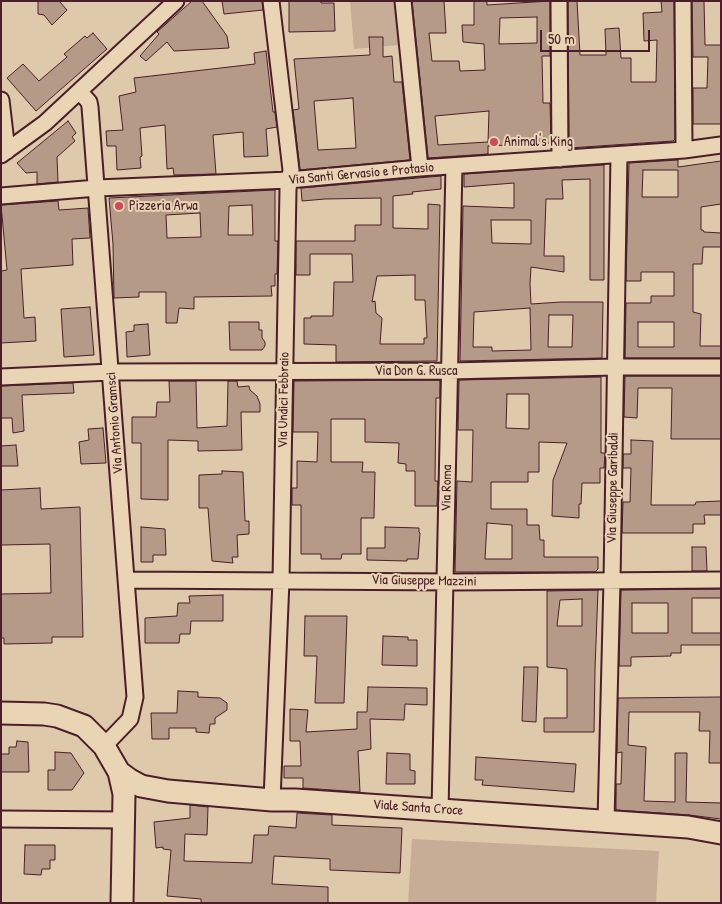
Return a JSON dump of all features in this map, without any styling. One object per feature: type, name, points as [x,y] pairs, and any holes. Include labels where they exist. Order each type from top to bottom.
[{"type":"street","points":[[4,153],[45,123],[176,1]]},
{"type":"street","name":"Via Undici Febbraio","points":[[271,1],[291,170],[288,189],[280,580],[272,800]]},
{"type":"street","points":[[403,1],[420,168]]},
{"type":"street","points":[[559,1],[560,159]]},
{"type":"street","points":[[683,1],[684,150]]},
{"type":"street","name":"Via Antonio Gramsci","points":[[80,92],[90,107],[135,697],[130,719],[104,746]]},
{"type":"street","points":[[1,100],[4,153]]},
{"type":"street","name":"Via Santi Gervasio e Protasio","points":[[1,196],[97,188],[289,180],[420,168],[721,146]]},
{"type":"street","name":"Via Giuseppe Garibaldi","points":[[606,821],[619,154]]},
{"type":"street","name":"Via Roma","points":[[440,810],[454,166]]},
{"type":"street","name":"Via Don G. Rusca","points":[[1,377],[111,372],[450,371],[615,367],[721,367]]},
{"type":"street","name":"Via Giuseppe Mazzini","points":[[126,580],[721,580]]},
{"type":"street","points":[[1,713],[57,716],[84,726],[104,746],[119,772],[124,794],[122,903]]},
{"type":"street","name":"Viale Santa Croce","points":[[119,772],[130,780],[154,789],[272,800],[688,827],[721,833]]},
{"type":"street","points":[[1,819],[125,820]]},
{"type":"shaded area","points":[[350,1],[397,1],[400,45],[354,49]]},
{"type":"shaded area","points":[[412,839],[659,851],[656,903],[408,903]]},
{"type":"building","points":[[38,1],[59,1],[67,10],[52,25],[44,15],[38,14]]},
{"type":"building","points":[[192,1],[202,1],[227,36],[229,48],[174,51],[167,42],[146,61],[140,56],[159,34],[157,32]]},
{"type":"building","points":[[222,1],[262,1],[263,10],[224,14]]},
{"type":"building","points":[[289,1],[334,3],[335,31],[289,32]]},
{"type":"building","points":[[412,1],[444,1],[446,33],[429,33],[432,61],[459,61],[460,71],[485,70],[484,44],[463,42],[462,25],[474,25],[474,1],[487,1],[487,5],[550,1],[550,56],[542,56],[543,103],[550,103],[551,143],[488,146],[488,154],[428,158]],"holes":[[[537,17],[537,43],[499,44],[500,18]],[[489,111],[488,142],[438,145],[435,116]]]},
{"type":"building","points":[[568,1],[577,1],[580,55],[606,55],[605,29],[619,28],[621,58],[631,58],[631,82],[656,82],[657,40],[644,41],[643,13],[662,12],[661,1],[674,1],[675,139],[673,141],[569,148]]},
{"type":"building","points":[[692,1],[704,1],[705,45],[721,45],[721,124],[693,124],[693,88],[707,88],[708,57],[693,57]]},
{"type":"building","points":[[93,33],[107,49],[36,111],[7,78],[23,64],[39,81],[67,57],[64,54],[85,36],[87,38]]},
{"type":"building","points":[[369,37],[383,37],[383,57],[392,56],[394,82],[402,82],[410,160],[300,170],[293,110],[299,109],[294,59],[370,55]],"holes":[[[353,98],[356,148],[318,150],[314,101]]]},
{"type":"building","points":[[266,51],[273,112],[275,112],[277,127],[266,129],[268,156],[244,157],[243,132],[213,135],[216,174],[174,175],[173,168],[167,169],[165,125],[140,128],[141,168],[117,170],[116,146],[107,146],[106,131],[123,130],[119,96],[136,92],[134,78],[255,64],[254,53]]},
{"type":"building","points":[[68,121],[76,133],[72,137],[75,141],[57,157],[58,182],[37,184],[37,172],[26,173],[17,163]]},
{"type":"building","points":[[678,160],[678,167],[721,161],[721,204],[701,207],[701,230],[704,232],[721,233],[721,247],[703,247],[702,264],[693,264],[693,312],[701,314],[700,346],[721,346],[721,358],[625,358],[626,303],[651,303],[651,296],[674,296],[674,272],[641,272],[641,281],[626,281],[629,163]],"holes":[[[643,170],[678,170],[678,197],[642,197]],[[638,322],[674,322],[674,347],[638,347]]]},
{"type":"building","points":[[604,165],[604,280],[590,280],[590,179],[562,180],[563,199],[546,199],[544,256],[564,256],[564,272],[531,267],[530,284],[531,304],[603,302],[602,358],[460,361],[463,206],[514,208],[514,183],[464,187],[464,174]],"holes":[[[491,220],[531,220],[531,244],[492,243]],[[530,308],[531,350],[492,351],[492,347],[473,347],[474,312]],[[549,315],[573,315],[572,347],[548,347]]]},
{"type":"building","points":[[441,176],[441,189],[393,196],[393,228],[428,229],[428,204],[440,205],[437,361],[336,362],[336,345],[304,344],[304,318],[311,318],[311,316],[333,316],[334,282],[353,282],[352,254],[310,254],[310,275],[296,275],[296,241],[355,241],[355,225],[381,225],[381,198],[302,201],[301,188]],"holes":[[[415,275],[415,300],[425,300],[427,338],[424,338],[424,344],[380,344],[382,318],[376,313],[375,301],[372,302],[377,276]]]},
{"type":"building","points":[[275,190],[275,241],[278,241],[277,274],[275,274],[275,286],[271,286],[272,296],[194,297],[194,309],[179,308],[177,323],[166,323],[166,292],[139,292],[139,297],[114,298],[113,244],[109,198]],"holes":[[[252,205],[253,235],[228,235],[229,206]],[[200,213],[201,237],[167,238],[166,215]]]},
{"type":"building","points":[[58,201],[59,210],[88,208],[90,238],[72,239],[73,265],[21,269],[24,318],[35,317],[36,341],[1,343],[1,271],[7,270],[1,205]]},
{"type":"building","points":[[90,307],[94,355],[64,357],[61,309]]},
{"type":"building","points":[[229,322],[259,322],[259,330],[262,330],[262,338],[265,342],[262,350],[230,350]]},
{"type":"building","points":[[148,324],[150,355],[127,357],[126,332],[134,331],[134,325]]},
{"type":"building","points":[[625,376],[721,376],[721,439],[671,439],[672,388],[638,388],[637,418],[624,417]]},
{"type":"building","points":[[601,377],[601,453],[605,453],[604,468],[600,468],[600,483],[582,483],[579,518],[552,516],[553,480],[567,443],[539,442],[539,472],[528,472],[528,482],[491,482],[491,509],[527,509],[527,525],[539,525],[540,540],[544,540],[544,557],[598,557],[598,569],[595,572],[455,572],[457,481],[472,482],[473,430],[458,430],[459,380]],"holes":[[[507,394],[529,394],[529,429],[506,428]],[[487,523],[512,525],[512,559],[485,559]]]},
{"type":"building","points":[[440,380],[440,398],[436,398],[435,481],[438,481],[437,506],[415,506],[415,471],[406,471],[406,464],[398,463],[399,443],[365,442],[365,419],[331,419],[331,462],[363,462],[362,472],[375,472],[374,518],[361,518],[361,554],[342,554],[341,559],[321,559],[321,554],[301,554],[301,505],[292,505],[292,488],[297,488],[297,461],[317,462],[318,432],[293,432],[294,381]]},
{"type":"building","points":[[169,381],[196,381],[197,428],[227,426],[228,381],[237,381],[238,387],[249,386],[250,390],[257,396],[260,412],[241,412],[242,450],[198,451],[198,441],[168,440],[168,500],[141,499],[141,443],[132,443],[132,417],[156,417],[157,402],[170,402]]},
{"type":"building","points":[[73,383],[74,393],[22,395],[24,431],[13,433],[12,418],[1,418],[1,386]]},
{"type":"building","points":[[103,428],[106,463],[81,464],[79,442],[89,440],[88,429]]},
{"type":"building","points":[[631,440],[653,441],[651,505],[695,505],[696,502],[721,501],[721,515],[704,515],[705,524],[693,524],[693,533],[622,533],[623,502],[630,502],[631,468],[623,468],[623,454],[631,454]]},
{"type":"building","points":[[16,445],[18,466],[1,466],[1,446]]},
{"type":"building","points":[[222,471],[243,472],[245,521],[249,521],[249,534],[237,535],[238,557],[232,557],[233,563],[212,561],[208,508],[199,508],[199,475],[222,474]]},
{"type":"building","points":[[40,488],[41,509],[80,507],[83,637],[52,637],[52,643],[4,644],[4,638],[1,638],[1,594],[51,593],[50,544],[1,545],[1,490]]},
{"type":"building","points":[[141,527],[165,529],[166,555],[153,555],[153,562],[141,562]]},
{"type":"building","points":[[385,527],[419,528],[418,559],[407,559],[407,561],[367,560],[367,548],[385,548]]},
{"type":"building","points":[[692,547],[706,547],[707,571],[692,571]]},
{"type":"building","points":[[721,589],[721,598],[692,598],[692,633],[721,633],[721,645],[681,645],[681,653],[671,653],[671,656],[631,657],[631,666],[619,666],[621,590]],"holes":[[[632,603],[668,603],[668,633],[632,633]]]},
{"type":"building","points":[[598,590],[594,732],[544,732],[544,718],[567,718],[567,669],[547,667],[547,591]],"holes":[[[582,599],[582,626],[557,626],[560,600]]]},
{"type":"building","points":[[223,595],[223,621],[191,621],[190,634],[180,634],[179,643],[145,643],[145,618],[177,616],[178,603],[190,603],[189,596]]},
{"type":"building","points":[[305,616],[347,616],[344,703],[315,703],[317,656],[304,656]]},
{"type":"building","points":[[383,636],[408,637],[408,640],[417,640],[417,666],[382,665]]},
{"type":"building","points":[[524,667],[538,667],[536,722],[522,721]]},
{"type":"building","points":[[368,687],[427,688],[427,705],[405,704],[404,720],[370,719],[371,749],[358,751],[360,792],[303,788],[303,778],[284,778],[284,766],[301,766],[300,741],[290,741],[290,709],[308,710],[306,732],[357,729],[357,712],[367,712]]},
{"type":"building","points":[[178,691],[198,692],[198,697],[220,698],[227,703],[227,710],[215,718],[215,724],[210,724],[209,733],[196,732],[196,728],[169,728],[169,739],[152,739],[151,713],[177,713]]},
{"type":"building","points":[[721,697],[721,763],[709,763],[710,731],[699,731],[700,712],[629,712],[628,745],[646,747],[644,801],[675,802],[675,753],[687,753],[686,802],[721,803],[721,819],[616,810],[616,784],[621,784],[622,752],[617,753],[618,698]]},
{"type":"building","points":[[17,741],[28,742],[29,772],[1,772],[1,754],[9,754],[9,747],[16,747]]},
{"type":"building","points":[[55,752],[71,753],[84,773],[72,790],[48,790],[48,770],[55,770]]},
{"type":"building","points":[[387,753],[410,754],[410,770],[415,771],[415,784],[386,784]]},
{"type":"building","points":[[476,757],[576,764],[574,792],[482,785],[483,780],[475,780]]},
{"type":"building","points":[[190,805],[208,807],[207,835],[185,834],[184,861],[252,863],[254,835],[268,835],[269,826],[296,828],[297,813],[332,815],[332,825],[402,828],[400,873],[330,870],[330,859],[274,856],[272,884],[328,887],[328,903],[201,903],[201,899],[167,896],[171,850],[163,849],[163,847],[156,848],[154,822],[190,818]]},
{"type":"building","points":[[25,845],[55,845],[55,860],[50,860],[50,869],[42,869],[41,875],[24,874]]},
{"type":"place","name":"Animal's King","points":[[494,142]]},
{"type":"place","name":"Pizzeria Arwa","points":[[119,206]]}]
